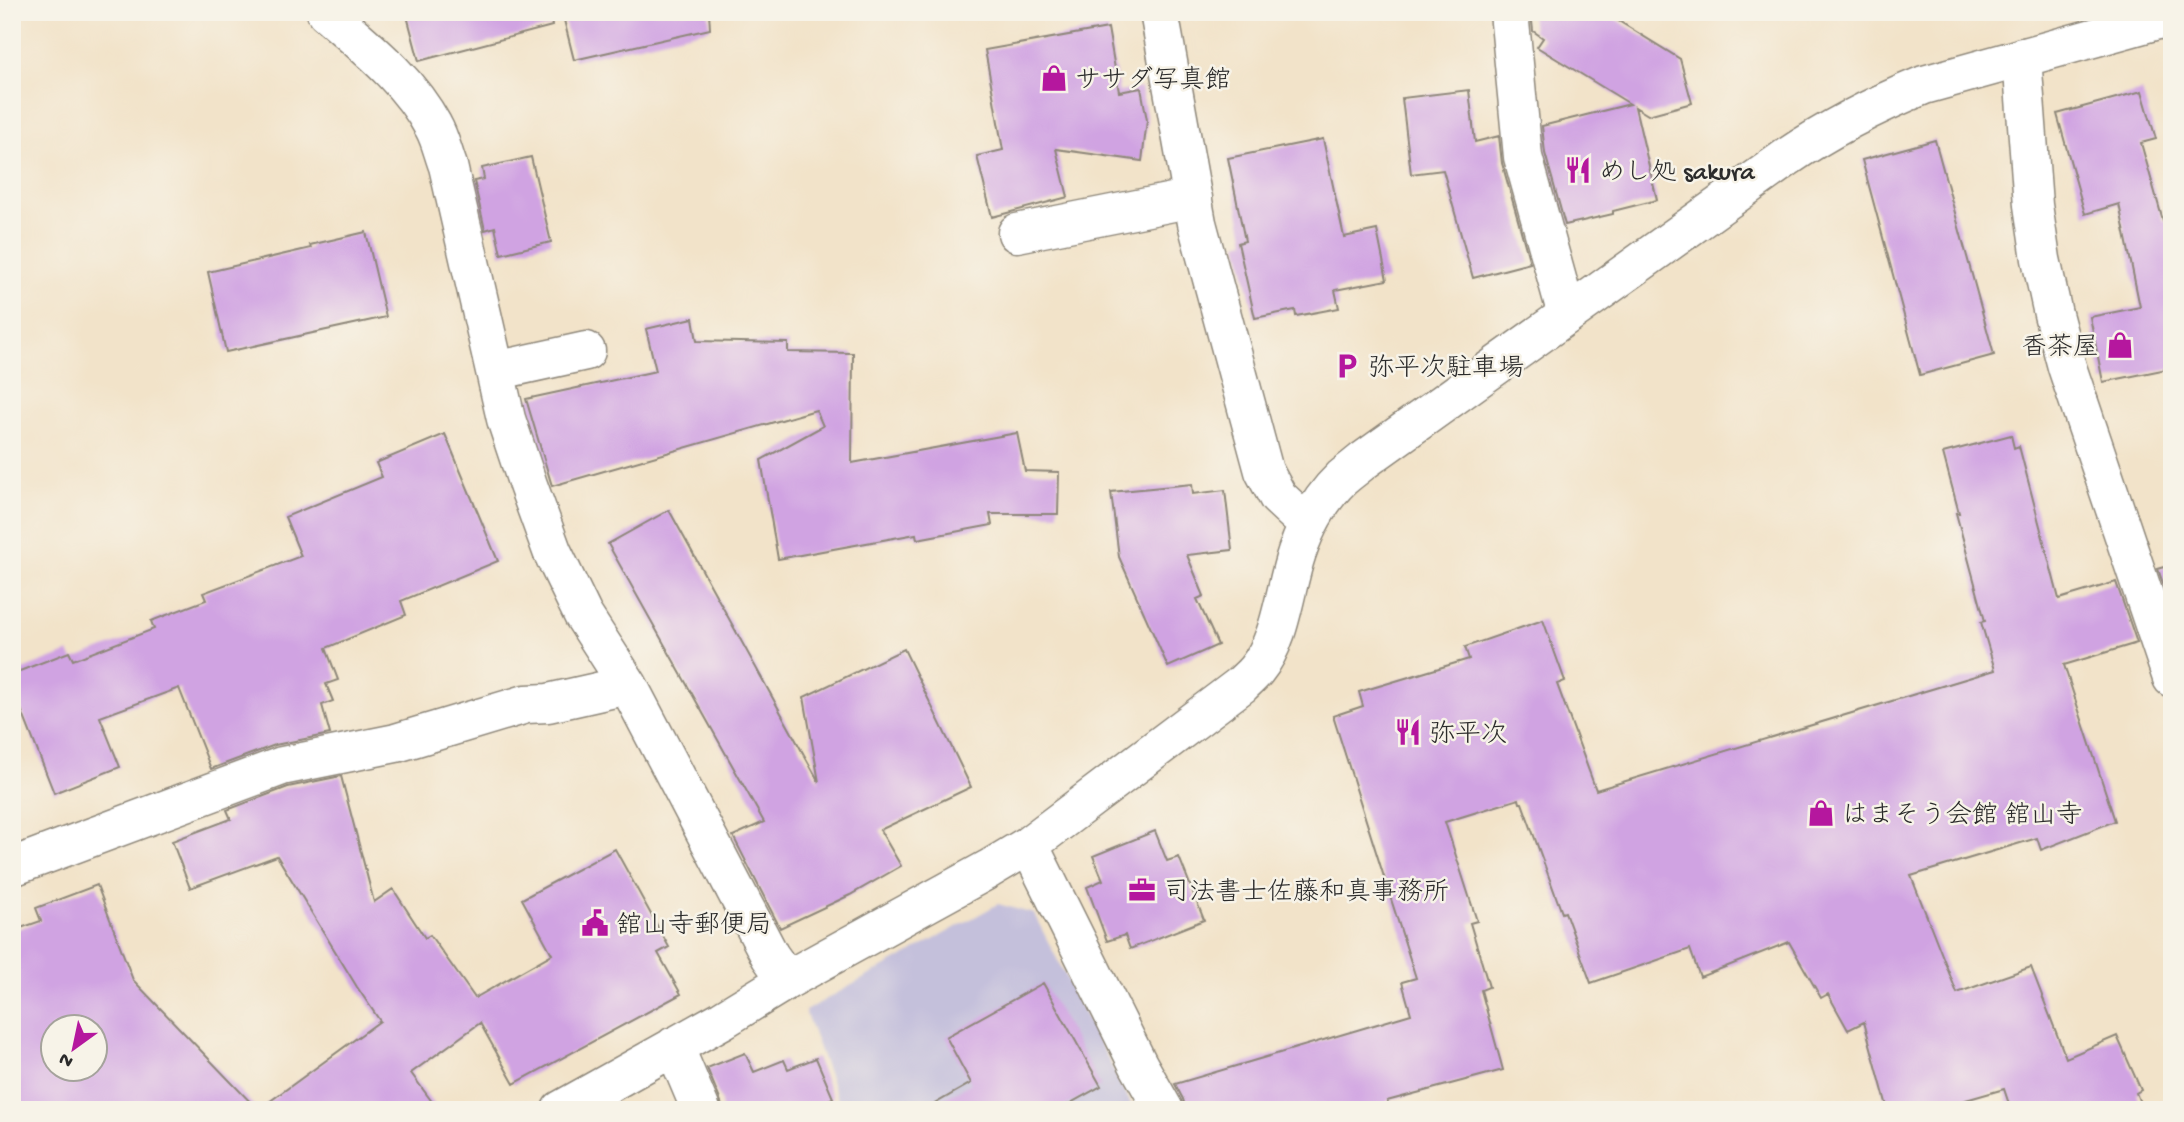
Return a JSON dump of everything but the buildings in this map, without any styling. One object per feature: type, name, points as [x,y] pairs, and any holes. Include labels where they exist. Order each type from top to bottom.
[{"type":"street","points":[[326,12],[382,61],[411,92],[434,127],[448,166],[506,419],[552,551],[583,615],[628,685],[771,956],[787,979]]},
{"type":"street","points":[[1159,12],[1197,223],[1264,471],[1278,497],[1308,525]]},
{"type":"street","points":[[1509,12],[1524,157],[1567,315]]},
{"type":"street","points":[[561,1110],[722,1020],[787,979],[1029,845],[1241,685],[1256,671],[1267,654],[1297,551],[1308,525],[1335,486],[1363,461],[1786,158],[1830,130],[1924,85],[2172,16]]},
{"type":"street","points":[[2022,57],[2033,205],[2053,314],[2072,380],[2172,678]]},
{"type":"street","points":[[1017,233],[1193,198]]},
{"type":"street","points":[[495,371],[586,351]]},
{"type":"street","points":[[12,867],[282,766],[396,743],[526,704],[548,703],[628,685]]},
{"type":"street","points":[[1029,845],[1139,1066],[1164,1110]]},
{"type":"street","points":[[674,1046],[701,1110]]},
{"type":"shaded area","points":[[998,904],[1034,914],[1134,1110],[842,1110],[805,1011]]},
{"type":"place","name":"ササダ写真館","points":[[1054,78]]},
{"type":"place","name":"めし処 sakura","points":[[1578,170]]},
{"type":"place","name":"香茶屋","points":[[2120,345]]},
{"type":"place","name":"弥平次駐車場","points":[[1347,366]]},
{"type":"place","name":"弥平次","points":[[1408,732]]},
{"type":"place","name":"はまそう会館 舘山寺","points":[[1821,813]]},
{"type":"place","name":"司法書士佐藤和真事務所","points":[[1142,890]]},
{"type":"place","name":"舘山寺郵便局","points":[[595,923]]}]
